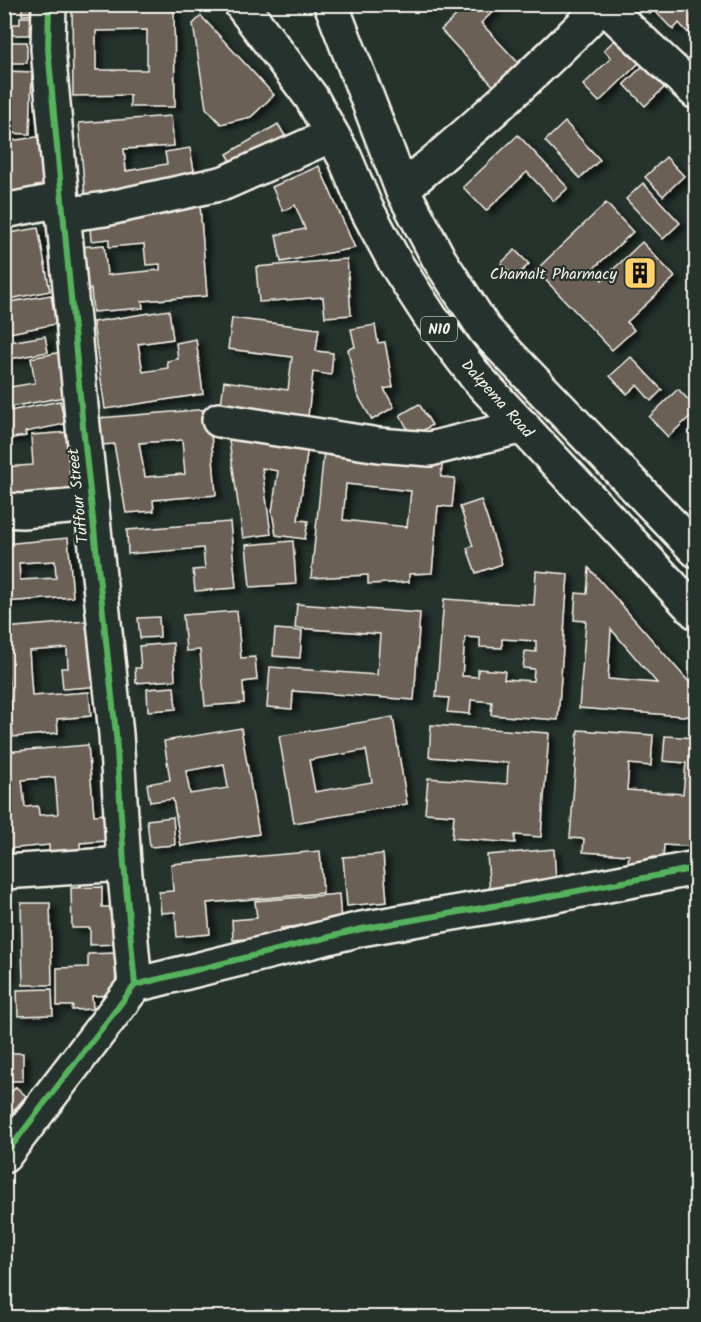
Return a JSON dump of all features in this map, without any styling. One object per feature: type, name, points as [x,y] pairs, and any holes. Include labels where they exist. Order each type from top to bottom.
[{"type":"main road","name":"Tuffour Street","points":[[49,4],[48,49],[61,207],[116,734],[124,864],[135,985]]},
{"type":"main road","name":"Dakpema Road","points":[[241,4],[311,97],[396,264],[425,309],[477,378],[696,612]]},
{"type":"main road","name":"N10","points":[[332,4],[402,189],[439,259],[485,330],[696,550]]},
{"type":"main road","points":[[402,189],[463,138],[542,66],[603,5],[696,92]]},
{"type":"main road","points":[[4,212],[61,207],[105,209],[224,183],[332,135]]},
{"type":"main road","points":[[219,420],[380,445],[430,448],[523,426]]},
{"type":"main road","points":[[4,510],[22,511],[92,505]]},
{"type":"main road","points":[[4,872],[124,864]]},
{"type":"main road","points":[[4,1156],[135,985],[361,929],[696,868]]},
{"type":"building","points":[[22,4],[46,4],[46,14],[22,15]]},
{"type":"building","points":[[72,4],[174,4],[175,107],[130,107],[130,95],[73,96]],"holes":[[[147,30],[147,70],[96,70],[96,31]]]},
{"type":"building","points":[[418,4],[433,4],[425,12]]},
{"type":"building","points":[[468,4],[501,4],[481,23],[525,70],[500,93],[441,30]]},
{"type":"building","points":[[640,4],[694,4],[696,41],[679,23],[673,30],[654,10],[650,14]]},
{"type":"building","points":[[201,16],[274,95],[251,117],[221,124],[206,108],[193,24]]},
{"type":"building","points":[[20,17],[42,17],[42,35],[12,35],[12,24],[20,24]]},
{"type":"building","points":[[616,39],[639,63],[599,102],[583,85],[611,58],[604,50]]},
{"type":"building","points":[[4,42],[27,42],[27,63],[4,63]]},
{"type":"building","points":[[646,63],[667,85],[645,106],[624,84]]},
{"type":"building","points":[[5,71],[32,72],[30,134],[4,133]]},
{"type":"building","points":[[171,116],[174,146],[124,149],[126,171],[167,164],[165,152],[190,148],[197,188],[86,208],[79,123]]},
{"type":"building","points":[[565,122],[600,160],[580,178],[545,141]]},
{"type":"building","points":[[278,124],[288,141],[237,171],[227,154]]},
{"type":"building","points":[[518,135],[568,188],[554,201],[527,172],[486,211],[463,187]]},
{"type":"building","points":[[43,136],[53,194],[4,202],[4,142]]},
{"type":"building","points":[[666,157],[684,176],[663,196],[645,177]]},
{"type":"building","points":[[319,166],[355,248],[281,262],[276,235],[305,229],[295,205],[283,211],[272,187]]},
{"type":"building","points":[[643,183],[680,223],[663,239],[626,199]]},
{"type":"building","name":"Chamalt Pharmacy","points":[[606,203],[633,232],[593,269],[602,280],[642,242],[675,277],[627,322],[634,330],[612,350],[536,270]]},
{"type":"building","points":[[200,205],[207,296],[142,301],[143,308],[93,312],[91,289],[82,289],[79,247],[104,245],[107,275],[160,270],[160,264],[146,265],[144,244],[109,247],[109,239],[91,241],[89,213]]},
{"type":"building","points":[[38,228],[50,291],[4,300],[4,234]]},
{"type":"building","points":[[515,250],[529,264],[515,278],[501,263]]},
{"type":"building","points":[[347,259],[351,315],[325,317],[323,297],[259,302],[256,267]]},
{"type":"building","points":[[51,295],[56,324],[4,334],[4,303]]},
{"type":"building","points":[[169,310],[173,339],[138,344],[143,372],[168,368],[167,361],[178,359],[176,343],[196,339],[203,394],[105,409],[93,322]]},
{"type":"building","points":[[232,318],[319,329],[316,351],[333,353],[331,375],[313,372],[307,425],[220,413],[224,381],[288,390],[292,357],[228,349]]},
{"type":"building","points":[[375,325],[378,343],[385,342],[393,387],[384,389],[394,407],[372,420],[357,394],[348,349],[355,347],[351,329]]},
{"type":"building","points":[[45,336],[48,352],[4,360],[4,343]]},
{"type":"building","points":[[62,352],[70,396],[4,408],[4,388],[35,383],[31,358]]},
{"type":"building","points":[[631,357],[662,390],[651,401],[637,385],[627,394],[610,376]]},
{"type":"building","points":[[678,389],[696,408],[696,411],[668,437],[649,417]]},
{"type":"building","points":[[60,401],[65,424],[25,432],[26,436],[4,439],[4,412]]},
{"type":"building","points":[[419,404],[432,425],[412,437],[400,415]]},
{"type":"building","points":[[209,409],[216,495],[153,500],[154,511],[126,513],[114,444],[101,445],[99,418]],"holes":[[[182,440],[185,474],[145,477],[139,443]]]},
{"type":"building","points":[[70,432],[85,491],[4,508],[4,467],[33,465],[31,435]]},
{"type":"building","points":[[228,434],[308,446],[298,520],[308,521],[305,539],[276,535],[272,512],[278,471],[262,468],[271,534],[243,538]]},
{"type":"building","points":[[324,451],[442,464],[441,477],[455,478],[452,507],[438,506],[432,573],[409,574],[409,582],[368,584],[368,575],[311,578]],"holes":[[[346,484],[411,491],[407,527],[343,520]]]},
{"type":"building","points":[[481,500],[502,564],[476,573],[467,548],[473,546],[460,507]]},
{"type":"building","points":[[230,522],[236,588],[195,591],[193,570],[205,569],[203,548],[128,554],[127,530]]},
{"type":"building","points":[[68,538],[73,597],[4,602],[4,544]],"holes":[[[55,561],[56,578],[20,580],[19,563]]]},
{"type":"building","points":[[293,541],[296,584],[250,587],[246,545]]},
{"type":"building","points":[[589,568],[696,690],[696,717],[579,708],[586,621],[574,620],[576,593],[587,594]],"holes":[[[611,629],[657,683],[608,679]]]},
{"type":"building","points":[[536,571],[568,574],[558,720],[491,715],[492,702],[471,700],[470,714],[447,712],[449,698],[436,697],[444,599],[534,605]],"holes":[[[465,637],[480,638],[480,647],[502,648],[502,639],[536,641],[536,652],[525,651],[523,668],[534,669],[533,681],[504,679],[505,671],[478,669],[478,677],[462,676]]]},
{"type":"building","points":[[297,604],[420,613],[414,700],[293,691],[292,709],[267,707],[270,667],[377,675],[380,634],[295,628]]},
{"type":"building","points":[[237,611],[241,658],[255,657],[257,680],[243,682],[244,703],[205,706],[200,650],[186,651],[183,615]]},
{"type":"building","points":[[159,617],[160,637],[140,638],[138,618]]},
{"type":"building","points":[[98,620],[103,686],[63,689],[61,668],[68,668],[67,648],[29,651],[32,696],[89,692],[91,716],[57,719],[58,733],[13,737],[8,677],[4,677],[4,628]]},
{"type":"building","points":[[275,629],[302,631],[300,658],[273,656]]},
{"type":"building","points":[[173,643],[175,680],[136,683],[135,668],[141,668],[139,646]]},
{"type":"building","points":[[174,687],[176,709],[148,711],[147,689]]},
{"type":"building","points":[[393,717],[407,804],[294,823],[279,736]],"holes":[[[366,750],[372,782],[315,792],[309,760]]]},
{"type":"building","points":[[431,725],[549,733],[541,837],[515,835],[515,843],[452,838],[454,815],[425,813],[428,778],[507,784],[508,763],[429,757]]},
{"type":"building","points":[[241,728],[259,834],[181,846],[173,799],[150,802],[147,784],[170,780],[164,741]],"holes":[[[224,764],[228,788],[190,794],[186,771]]]},
{"type":"building","points":[[578,730],[653,735],[651,766],[629,764],[627,790],[683,794],[686,763],[663,761],[665,736],[696,738],[696,847],[664,845],[663,858],[650,857],[650,864],[628,863],[629,855],[583,852],[584,839],[570,838]]},
{"type":"building","points":[[88,745],[94,815],[118,813],[119,840],[80,843],[81,858],[50,860],[49,845],[7,849],[4,816],[4,752]],"holes":[[[55,777],[58,814],[39,815],[38,806],[25,807],[22,780]]]},
{"type":"building","points":[[173,817],[175,845],[150,847],[147,820]]},
{"type":"building","points":[[554,849],[556,882],[512,886],[512,891],[490,893],[487,855]]},
{"type":"building","points":[[320,851],[323,893],[207,903],[210,934],[177,937],[175,912],[161,913],[159,892],[173,891],[171,864]]},
{"type":"building","points":[[383,854],[387,902],[347,906],[343,857]]},
{"type":"building","points":[[102,887],[102,907],[117,907],[118,944],[90,945],[90,928],[72,928],[71,888]]},
{"type":"building","points":[[339,894],[341,922],[281,928],[282,936],[233,940],[232,920],[257,918],[255,901]]},
{"type":"building","points":[[4,897],[7,897],[9,977],[4,977]]},
{"type":"building","points":[[21,903],[50,903],[52,985],[23,985]]},
{"type":"building","points":[[115,953],[116,995],[92,996],[93,1009],[72,1010],[73,1006],[57,1006],[57,968],[88,967],[88,954]]},
{"type":"building","points":[[52,989],[53,1015],[18,1016],[17,990]]},
{"type":"building","points":[[4,1053],[23,1053],[23,1081],[5,1081],[4,1086]]},
{"type":"building","points":[[16,1087],[26,1096],[9,1116],[4,1112],[4,1100]]},
{"type":"cycle path","points":[[49,4],[48,49],[82,417],[116,734],[124,864],[135,985]]},
{"type":"cycle path","points":[[4,1156],[135,985],[361,929],[696,868]]},
{"type":"place","name":"Chamalt Pharmacy","points":[[640,273]]}]
